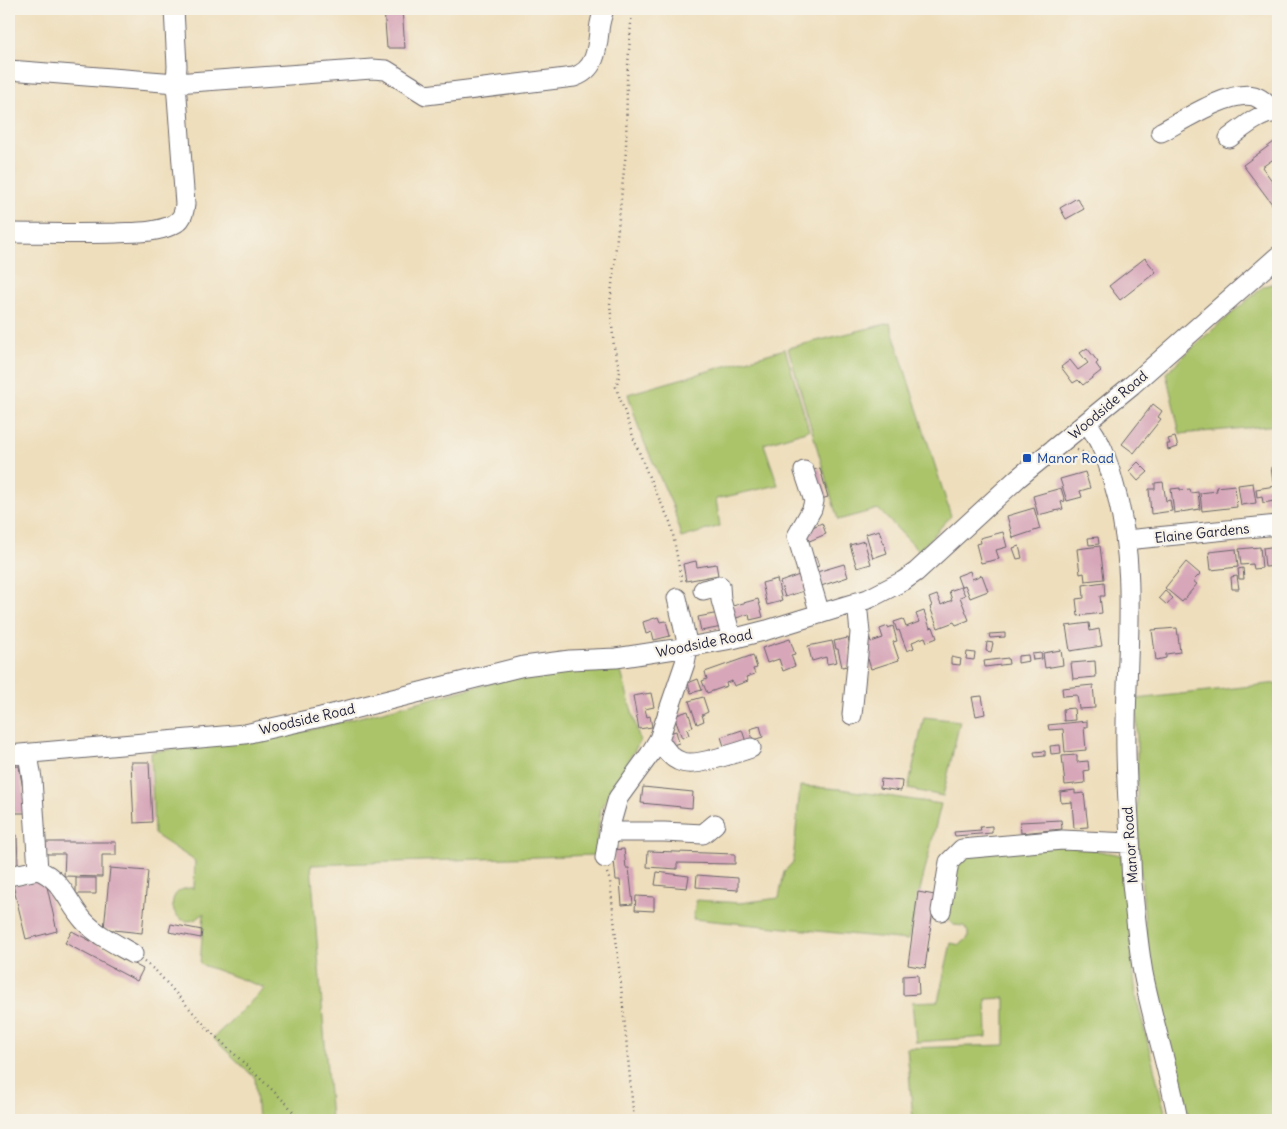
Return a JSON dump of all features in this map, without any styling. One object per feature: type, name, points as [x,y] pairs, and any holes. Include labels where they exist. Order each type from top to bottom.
[{"type":"street","points":[[9,233],[86,234],[151,232],[173,225],[179,221],[184,214],[186,204],[176,84],[174,9]]},
{"type":"street","points":[[9,70],[176,84],[372,68],[386,70],[426,96],[574,78],[583,74],[589,68],[596,54],[604,9]]},
{"type":"street","points":[[1161,132],[1228,98],[1245,95],[1256,97],[1277,113]]},
{"type":"street","points":[[1229,138],[1270,112],[1277,113]]},
{"type":"street","name":"Woodside Road","points":[[9,755],[245,734],[524,666],[570,660],[616,658],[732,639],[820,614],[880,594],[916,572],[1018,478],[1132,385],[1278,256]]},
{"type":"street","name":"Manor Road","points":[[1087,423],[1097,436],[1106,457],[1122,514],[1126,540],[1130,594],[1126,725],[1127,788],[1132,881],[1143,971],[1167,1065],[1178,1120]]},
{"type":"street","points":[[804,471],[814,501],[812,509],[797,536],[820,614]]},
{"type":"street","name":"Elaine Gardens","points":[[1126,540],[1278,525]]},
{"type":"street","points":[[703,590],[720,586],[721,600],[732,639]]},
{"type":"street","points":[[605,858],[609,832],[618,798],[659,739],[685,663],[688,647],[680,594]]},
{"type":"street","points":[[852,715],[860,633],[857,602]]},
{"type":"street","points":[[659,739],[665,752],[685,764],[697,764],[752,748]]},
{"type":"street","points":[[28,754],[32,779],[38,870]]},
{"type":"street","points":[[609,832],[703,834],[715,824]]},
{"type":"street","points":[[941,910],[949,862],[962,849],[1062,840],[1130,843]]},
{"type":"street","points":[[9,876],[38,870],[47,873],[59,883],[74,908],[86,922],[102,936],[132,954]]},
{"type":"path","points":[[632,9],[627,79],[626,151],[610,304],[614,347],[620,372],[616,387],[642,459],[671,524],[680,594]]},
{"type":"path","points":[[1053,450],[1077,450],[1093,456]]},
{"type":"path","points":[[605,858],[610,881],[634,1120]]},
{"type":"path","points":[[132,954],[156,971],[207,1028],[287,1104],[299,1120]]},
{"type":"green space","points":[[1278,282],[1278,425],[1180,434],[1166,373],[1202,339],[1264,286]]},
{"type":"green space","points":[[890,323],[951,516],[919,551],[878,509],[838,520],[788,348]]},
{"type":"green space","points":[[785,349],[809,430],[764,444],[778,485],[716,499],[720,526],[681,538],[674,509],[641,435],[628,394]]},
{"type":"green space","points":[[620,668],[640,741],[601,808],[595,855],[311,865],[331,1120],[258,1120],[255,1078],[213,1038],[265,988],[200,964],[204,913],[194,920],[185,921],[178,917],[174,910],[173,902],[175,895],[182,890],[194,888],[195,861],[154,834],[151,752],[298,733],[546,669]]},
{"type":"green space","points":[[1278,683],[1278,1120],[1187,1120],[1148,954],[1137,831],[1137,699]]},
{"type":"green space","points":[[924,717],[960,721],[943,796],[908,789]]},
{"type":"green space","points":[[800,786],[840,789],[941,804],[908,940],[693,919],[696,900],[740,903],[779,898],[784,872],[793,862]]},
{"type":"green space","points":[[1066,845],[1121,855],[1136,996],[1167,1120],[913,1120],[907,1048],[1005,1045],[1005,998],[986,999],[987,1037],[916,1042],[912,1002],[938,1001],[951,943],[960,945],[968,938],[968,932],[964,926],[954,925],[945,918],[954,867],[962,854]]},
{"type":"building","points":[[384,9],[402,9],[405,48],[387,48]]},
{"type":"building","points":[[1278,139],[1278,156],[1262,167],[1278,189],[1278,212],[1243,165]]},
{"type":"building","points":[[1077,198],[1084,209],[1066,219],[1060,208]]},
{"type":"building","points":[[1145,258],[1156,272],[1120,300],[1109,286]]},
{"type":"building","points":[[1087,348],[1098,362],[1096,364],[1101,371],[1083,385],[1078,380],[1073,383],[1061,367],[1070,360],[1078,370],[1088,363],[1080,353]]},
{"type":"building","points":[[1153,404],[1162,411],[1158,417],[1161,419],[1134,453],[1122,444]]},
{"type":"building","points":[[1175,437],[1178,447],[1168,450],[1167,444],[1170,444],[1168,439]]},
{"type":"building","points":[[1138,462],[1148,472],[1138,481],[1129,471]]},
{"type":"building","points":[[1271,467],[1278,467],[1278,481],[1273,482]]},
{"type":"building","points":[[820,468],[828,497],[818,500],[810,471]]},
{"type":"building","points":[[1085,472],[1090,488],[1080,491],[1082,497],[1067,501],[1060,479]]},
{"type":"building","points":[[1163,482],[1166,501],[1170,500],[1172,511],[1151,514],[1149,489],[1155,489],[1155,483]]},
{"type":"building","points":[[1253,483],[1256,503],[1241,505],[1238,485]]},
{"type":"building","points":[[1235,485],[1237,507],[1202,511],[1200,493],[1217,491],[1216,487]]},
{"type":"building","points":[[1275,486],[1274,501],[1263,503],[1262,496],[1257,497],[1256,489]]},
{"type":"building","points":[[1061,488],[1065,501],[1061,502],[1063,509],[1038,515],[1033,496]]},
{"type":"building","points":[[1180,488],[1180,490],[1190,489],[1191,493],[1198,492],[1200,509],[1174,513],[1171,489]]},
{"type":"building","points":[[1034,508],[1040,529],[1013,538],[1007,516]]},
{"type":"building","points":[[822,523],[826,534],[807,542],[803,531]]},
{"type":"building","points":[[879,530],[887,553],[873,558],[866,534]]},
{"type":"building","points":[[1003,532],[1007,547],[996,550],[999,559],[981,563],[976,544],[981,543],[980,538]]},
{"type":"building","points":[[1098,537],[1099,544],[1089,545],[1088,538]]},
{"type":"building","points":[[864,541],[871,564],[857,568],[850,545]]},
{"type":"building","points":[[1019,546],[1022,558],[1017,559],[1013,548]]},
{"type":"building","points":[[1100,546],[1104,579],[1085,581],[1084,573],[1080,574],[1077,549]]},
{"type":"building","points":[[1278,546],[1278,566],[1265,567],[1263,548]]},
{"type":"building","points":[[1260,547],[1262,568],[1254,569],[1253,564],[1241,565],[1239,549]]},
{"type":"building","points":[[1236,549],[1238,567],[1211,570],[1209,552]]},
{"type":"building","points":[[816,557],[819,566],[811,569],[808,559]]},
{"type":"building","points":[[696,561],[697,567],[716,564],[718,575],[686,581],[683,564]]},
{"type":"building","points":[[1186,562],[1200,574],[1193,581],[1197,584],[1182,602],[1165,588]]},
{"type":"building","points":[[844,564],[848,577],[821,586],[817,572]]},
{"type":"building","points":[[1243,568],[1244,579],[1239,579],[1238,569]]},
{"type":"building","points":[[970,571],[972,579],[982,575],[988,591],[970,598],[965,585],[961,587],[957,576]]},
{"type":"building","points":[[802,574],[807,590],[785,597],[780,582]]},
{"type":"building","points":[[1237,576],[1239,589],[1232,589],[1231,577]]},
{"type":"building","points":[[777,579],[782,601],[767,605],[762,583]]},
{"type":"building","points":[[1104,582],[1105,596],[1100,596],[1102,613],[1078,616],[1076,599],[1084,598],[1083,585]]},
{"type":"building","points":[[961,587],[965,595],[960,597],[969,620],[956,625],[954,622],[938,628],[930,607],[932,606],[929,598],[937,595],[941,605],[952,600],[949,591]]},
{"type":"building","points":[[1165,591],[1173,598],[1167,605],[1159,598]]},
{"type":"building","points":[[758,599],[763,617],[750,620],[749,614],[733,619],[729,607]]},
{"type":"building","points":[[924,611],[930,628],[933,627],[937,638],[927,642],[925,637],[912,642],[914,648],[907,651],[894,622],[903,619],[906,627],[919,622],[916,614]]},
{"type":"building","points":[[719,613],[722,627],[701,631],[698,617]]},
{"type":"building","points":[[658,617],[660,622],[666,621],[670,636],[654,640],[652,632],[646,634],[643,622]]},
{"type":"building","points":[[1089,623],[1090,631],[1099,629],[1102,646],[1070,651],[1066,626]]},
{"type":"building","points":[[888,626],[888,628],[893,626],[897,641],[893,642],[899,660],[871,669],[868,659],[864,660],[868,632],[871,642],[883,638],[880,629]]},
{"type":"building","points":[[1177,628],[1180,652],[1166,654],[1166,658],[1156,660],[1152,630]]},
{"type":"building","points":[[1005,633],[1005,637],[990,638],[989,634]]},
{"type":"building","points":[[848,638],[852,665],[842,667],[834,641]]},
{"type":"building","points":[[790,639],[795,654],[791,655],[795,666],[783,671],[779,659],[767,663],[762,648]]},
{"type":"building","points":[[832,641],[837,662],[827,664],[826,657],[812,661],[808,646]]},
{"type":"building","points":[[987,642],[993,643],[991,652],[986,651]]},
{"type":"building","points":[[1061,650],[1063,665],[1045,668],[1043,653]]},
{"type":"building","points":[[967,652],[975,653],[974,660],[966,659]]},
{"type":"building","points":[[1041,653],[1042,659],[1033,660],[1032,654]]},
{"type":"building","points":[[753,655],[757,668],[753,669],[755,674],[746,677],[748,681],[734,686],[732,681],[726,683],[727,686],[707,693],[702,681],[707,679],[705,672]]},
{"type":"building","points":[[1028,655],[1029,661],[1018,663],[1018,656]]},
{"type":"building","points":[[951,657],[961,659],[960,665],[951,664]]},
{"type":"building","points":[[1008,658],[1009,664],[985,667],[984,661]]},
{"type":"building","points":[[1095,661],[1096,677],[1073,679],[1071,663]]},
{"type":"building","points":[[698,679],[702,690],[691,693],[688,683]]},
{"type":"building","points":[[1093,685],[1095,708],[1079,709],[1077,695],[1063,696],[1062,688]]},
{"type":"building","points":[[651,693],[654,707],[645,709],[647,717],[650,716],[652,727],[639,729],[633,696]]},
{"type":"building","points":[[982,696],[985,714],[976,716],[972,697]]},
{"type":"building","points":[[703,697],[708,712],[702,715],[704,721],[697,724],[689,701]]},
{"type":"building","points":[[1074,708],[1075,720],[1064,721],[1063,709]]},
{"type":"building","points":[[688,711],[693,727],[687,729],[689,735],[682,738],[674,716]]},
{"type":"building","points":[[1087,721],[1087,727],[1084,727],[1086,750],[1065,752],[1063,729],[1049,730],[1048,725]]},
{"type":"building","points":[[760,726],[763,737],[753,740],[750,729]]},
{"type":"building","points":[[742,730],[746,742],[725,749],[721,737]]},
{"type":"building","points":[[676,731],[679,743],[670,746],[666,734]]},
{"type":"building","points":[[1060,745],[1061,753],[1051,754],[1050,746]]},
{"type":"building","points":[[1045,751],[1045,756],[1035,757],[1034,752]]},
{"type":"building","points":[[1077,755],[1077,762],[1088,761],[1089,770],[1084,771],[1085,783],[1065,785],[1062,756]]},
{"type":"building","points":[[131,762],[149,762],[152,822],[134,823]]},
{"type":"building","points":[[19,766],[27,813],[9,813],[9,767]]},
{"type":"building","points":[[881,779],[902,781],[901,791],[880,788]]},
{"type":"building","points":[[643,787],[693,792],[692,808],[641,803]]},
{"type":"building","points":[[1075,790],[1075,794],[1084,793],[1088,827],[1074,828],[1072,802],[1061,803],[1060,792]]},
{"type":"building","points":[[1061,820],[1062,829],[1021,833],[1020,822]]},
{"type":"building","points":[[992,826],[992,833],[955,836],[954,832],[981,830],[980,827]]},
{"type":"building","points":[[9,835],[17,835],[18,866],[9,866]]},
{"type":"building","points":[[42,842],[116,842],[116,855],[102,855],[102,877],[64,876],[65,854],[42,854]]},
{"type":"building","points":[[624,849],[626,868],[629,868],[633,904],[622,905],[620,880],[616,880],[613,850]]},
{"type":"building","points":[[648,851],[735,854],[735,864],[677,863],[677,869],[647,867]]},
{"type":"building","points":[[110,868],[148,871],[142,933],[104,929]]},
{"type":"building","points":[[657,872],[689,876],[687,888],[655,885]]},
{"type":"building","points":[[697,875],[738,878],[738,890],[696,887]]},
{"type":"building","points":[[45,878],[57,931],[26,939],[13,885]]},
{"type":"building","points":[[76,878],[96,878],[96,894],[76,894]]},
{"type":"building","points":[[918,892],[935,895],[925,968],[908,965]]},
{"type":"building","points":[[636,896],[654,897],[654,911],[635,910]]},
{"type":"building","points":[[171,924],[202,930],[201,938],[169,932]]},
{"type":"building","points":[[72,931],[143,969],[137,981],[65,943]]},
{"type":"building","points":[[918,975],[919,994],[903,995],[903,976]]},
{"type":"place","name":"Manor Road","points":[[1027,458]]}]
